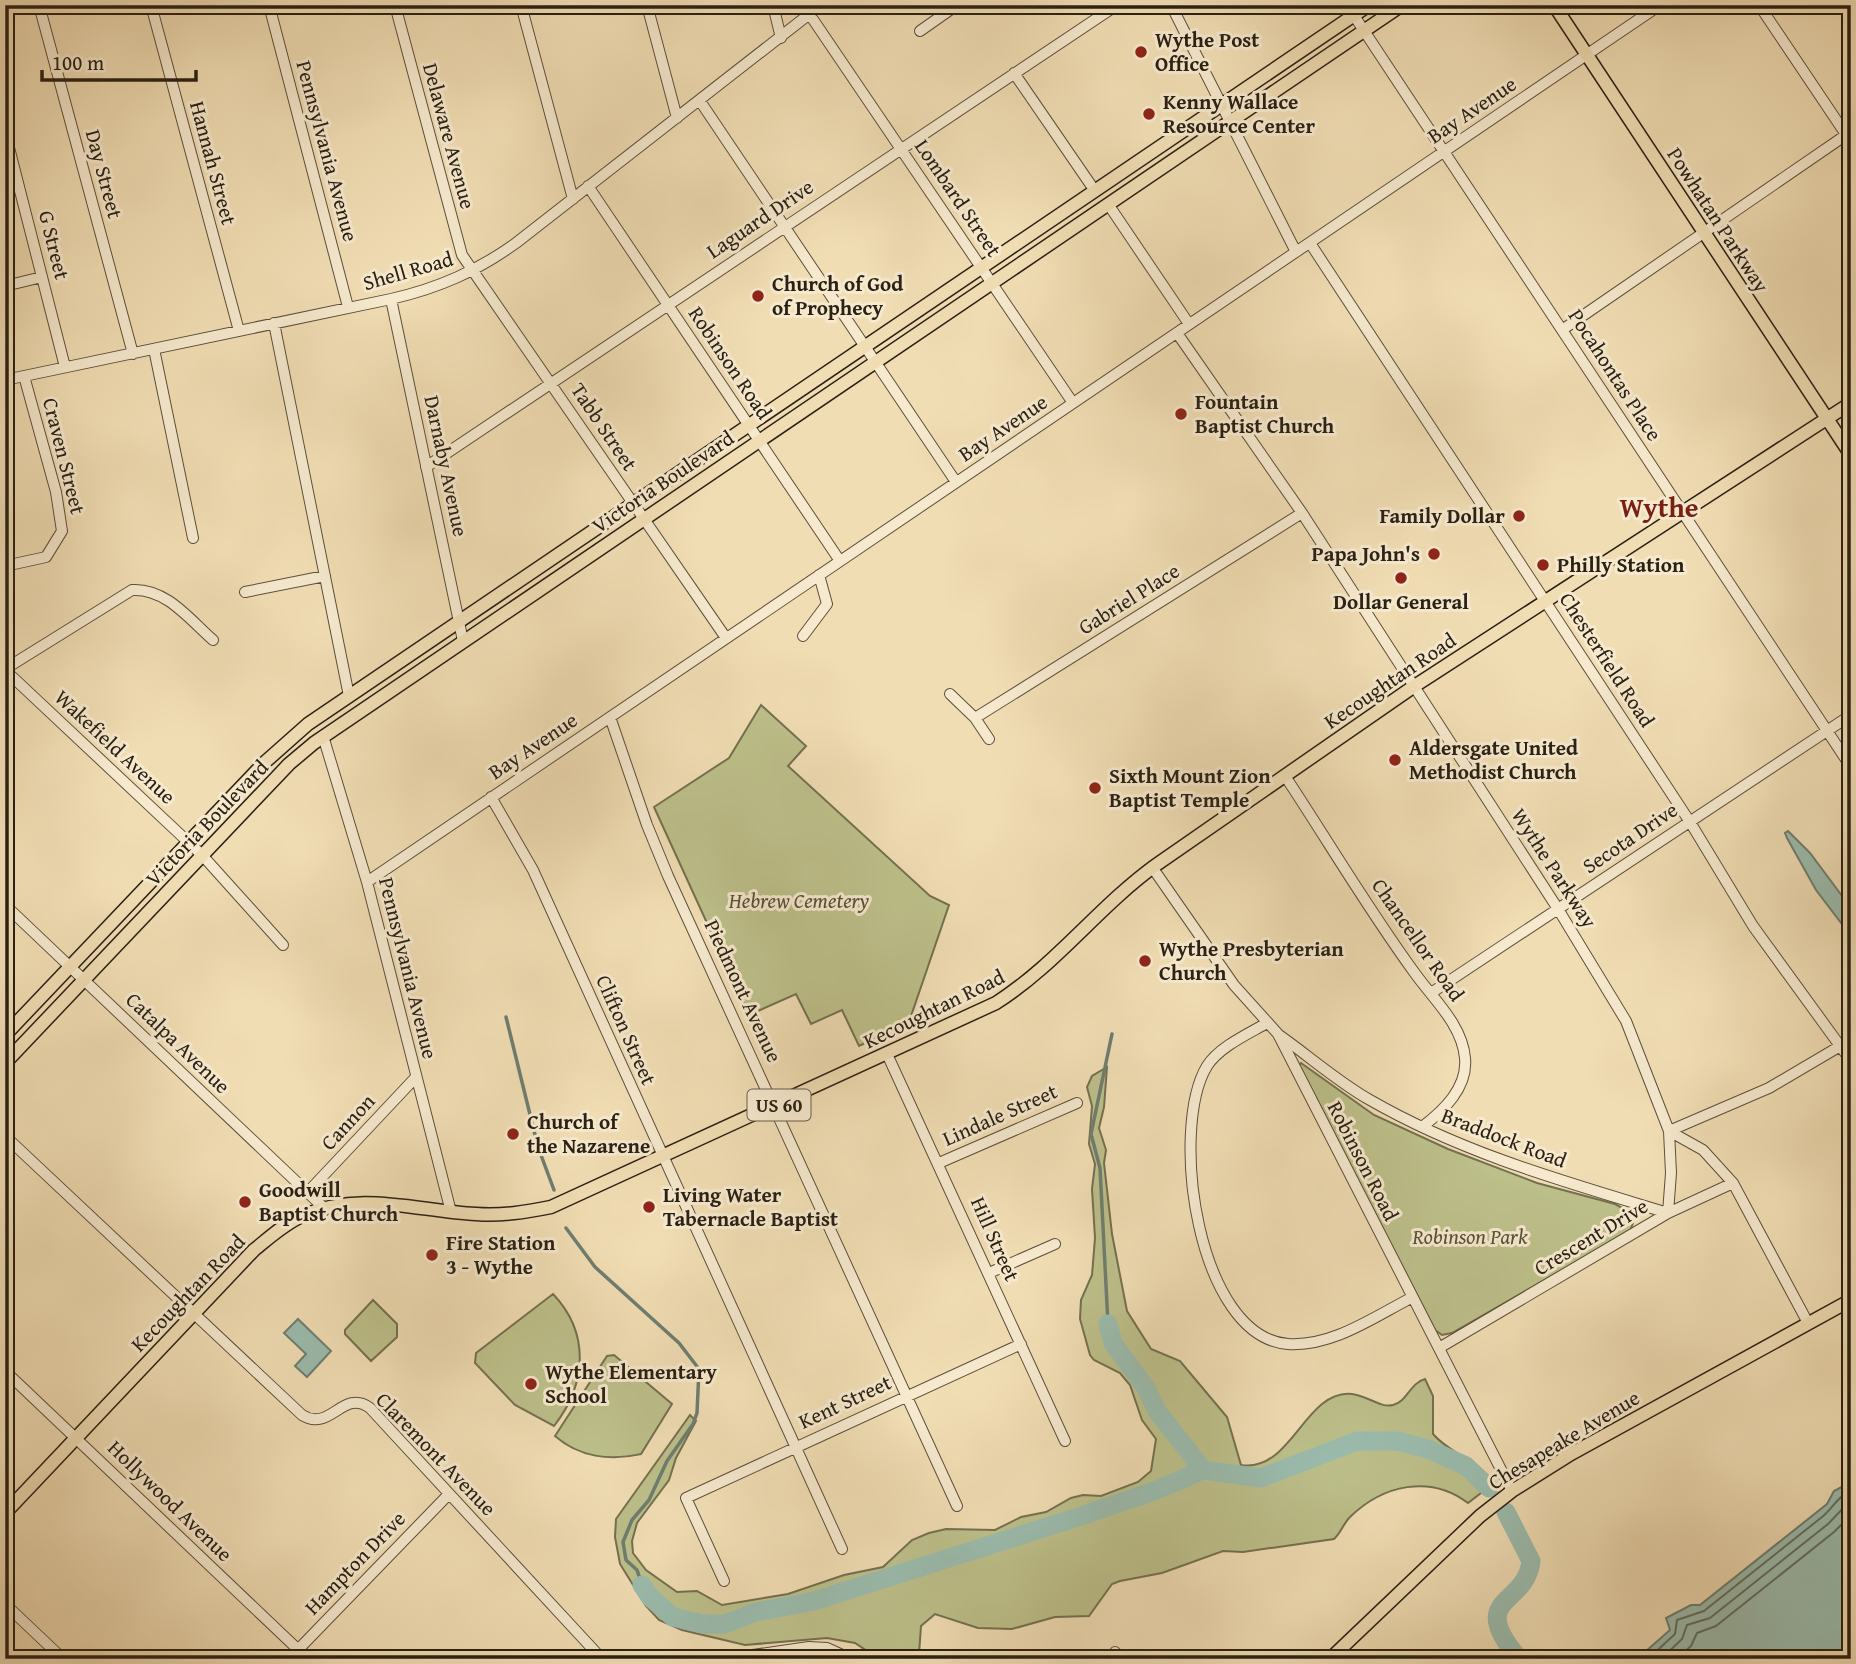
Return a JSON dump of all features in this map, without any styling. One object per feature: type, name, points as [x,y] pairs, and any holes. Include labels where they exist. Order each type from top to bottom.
[{"type":"main road","name":"Victoria Boulevard","points":[[5,1035],[285,743],[349,695],[1222,104],[1350,10],[1368,5]]},
{"type":"main road","name":"Victoria Boulevard","points":[[5,1063],[289,764],[323,736],[1402,5]]},
{"type":"main road","name":"Powhatan Parkway","points":[[1554,5],[1851,455]]},
{"type":"main road","name":"Kecoughtan Road","points":[[5,1513],[254,1250],[281,1227],[324,1208],[379,1202],[451,1212],[499,1215],[551,1207],[776,1107],[996,1003],[1021,987],[1152,867],[1413,687],[1681,510],[1851,403]]},
{"type":"main road","name":"Chesapeake Avenue","points":[[1330,1659],[1480,1516],[1512,1490],[1571,1454],[1851,1300]]},
{"type":"street","name":"Day Street","points":[[40,5],[133,354]]},
{"type":"street","name":"Hannah Street","points":[[151,5],[239,331]]},
{"type":"street","name":"Pennsylvania Avenue","points":[[269,5],[348,307]]},
{"type":"street","name":"Delaware Avenue","points":[[395,5],[457,243],[466,262],[475,271]]},
{"type":"street","points":[[521,5],[573,199]]},
{"type":"street","points":[[647,5],[677,118]]},
{"type":"street","points":[[773,5],[781,38]]},
{"type":"street","name":"Shell Road","points":[[5,380],[391,299],[436,288],[475,271],[573,199],[821,5]]},
{"type":"street","points":[[920,31],[957,5]]},
{"type":"street","name":"Laguard Drive","points":[[426,467],[785,224],[1117,5]]},
{"type":"street","points":[[1171,5],[1296,252]]},
{"type":"street","name":"Bay Avenue","points":[[366,882],[1660,5]]},
{"type":"street","points":[[1562,330],[1704,232],[1848,138],[1759,5]]},
{"type":"street","name":"Pocahontas Place","points":[[1350,10],[1851,767]]},
{"type":"street","name":"Lombard Street","points":[[810,15],[1073,403]]},
{"type":"street","points":[[1014,73],[1095,191]]},
{"type":"street","points":[[700,101],[956,482]]},
{"type":"street","name":"G Street","points":[[5,132],[65,367]]},
{"type":"street","name":"Robinson Road","points":[[588,186],[840,561]]},
{"type":"street","points":[[1108,204],[1189,324]]},
{"type":"street","name":"Chesterfield Road","points":[[1310,243],[1690,822],[1753,926],[1842,1045],[1851,1061]]},
{"type":"street","name":"Tabb Street","points":[[475,271],[726,638]]},
{"type":"street","points":[[5,286],[42,277]]},
{"type":"street","name":"Darnaby Avenue","points":[[391,299],[463,641]]},
{"type":"street","points":[[274,323],[349,695]]},
{"type":"street","name":"Wythe Parkway","points":[[1177,332],[1302,513],[1558,909],[1626,1021],[1669,1131]]},
{"type":"street","points":[[155,349],[193,538]]},
{"type":"street","name":"Craven Street","points":[[5,566],[46,557],[62,531],[56,492],[24,376]]},
{"type":"street","name":"Gabriel Place","points":[[975,718],[1302,513]]},
{"type":"street","points":[[803,636],[827,604],[819,575]]},
{"type":"street","points":[[245,592],[325,576]]},
{"type":"street","points":[[5,669],[132,590],[148,589],[161,594],[213,640]]},
{"type":"street","name":"Wakefield Avenue","points":[[5,669],[189,842],[283,945]]},
{"type":"street","points":[[950,694],[975,718],[989,739]]},
{"type":"street","name":"Secota Drive","points":[[1431,993],[1851,715]]},
{"type":"street","name":"Piedmont Avenue","points":[[610,717],[647,825],[668,876],[957,1506]]},
{"type":"street","name":"Pennsylvania Avenue","points":[[323,736],[366,882],[451,1212]]},
{"type":"street","name":"Chancellor Road","points":[[1285,776],[1415,974],[1454,1026],[1465,1060],[1456,1093],[1439,1114],[1422,1127]]},
{"type":"street","name":"Clifton Street","points":[[491,797],[533,870],[662,1159],[842,1549]]},
{"type":"street","name":"Robinson Road","points":[[1152,867],[1234,985],[1278,1034],[1411,1298],[1512,1490]]},
{"type":"street","name":"Catalpa Avenue","points":[[5,905],[324,1208]]},
{"type":"street","points":[[1267,1023],[1231,1045],[1208,1064],[1196,1091],[1191,1118],[1189,1148],[1197,1219],[1227,1297],[1242,1319],[1263,1336],[1285,1344],[1307,1344],[1333,1338],[1411,1298]]},
{"type":"street","name":"Braddock Road","points":[[1278,1034],[1368,1099],[1467,1148],[1529,1171],[1668,1213]]},
{"type":"street","points":[[1669,1131],[1769,1088],[1842,1045]]},
{"type":"street","name":"Hill Street","points":[[887,1054],[1065,1441]]},
{"type":"street","name":"Cannon","points":[[307,1193],[416,1077]]},
{"type":"street","name":"Lindale Street","points":[[939,1163],[1077,1103]]},
{"type":"street","points":[[1669,1131],[1703,1150],[1733,1183],[1808,1323]]},
{"type":"street","name":"Crescent Drive","points":[[1439,1348],[1668,1213],[1671,1173],[1669,1131]]},
{"type":"street","name":"Claremont Avenue","points":[[5,1136],[193,1315],[307,1418],[324,1420],[349,1402],[366,1405],[602,1659]]},
{"type":"street","points":[[1668,1213],[1733,1183]]},
{"type":"street","points":[[989,1273],[1055,1244]]},
{"type":"street","name":"Kent Street","points":[[724,1581],[686,1498],[1021,1344]]},
{"type":"street","name":"Hollywood Avenue","points":[[5,1371],[308,1659]]},
{"type":"street","name":"Hampton Drive","points":[[289,1659],[449,1494]]},
{"type":"street","points":[[5,1604],[63,1659]]},
{"type":"street","points":[[725,1659],[818,1647],[851,1659]]},
{"type":"green space","name":"Hebrew Cemetery","points":[[761,705],[806,746],[788,766],[930,896],[949,905],[910,1019],[905,1025],[859,1046],[842,1010],[811,1024],[796,994],[749,1015],[654,807],[729,758]]},
{"type":"green space","name":"Robinson Park","points":[[1301,1063],[1374,1115],[1448,1149],[1537,1183],[1615,1204],[1626,1210],[1633,1223],[1630,1231],[1452,1333],[1442,1335],[1435,1330],[1299,1065]]},
{"type":"green space","points":[[1107,1067],[1104,1107],[1099,1128],[1106,1150],[1104,1163],[1112,1234],[1127,1311],[1151,1349],[1180,1361],[1227,1417],[1241,1465],[1254,1465],[1276,1454],[1322,1404],[1333,1397],[1354,1394],[1378,1403],[1393,1405],[1425,1379],[1433,1396],[1433,1434],[1479,1468],[1494,1483],[1468,1503],[1438,1488],[1407,1487],[1392,1491],[1363,1506],[1334,1539],[1243,1552],[1223,1551],[1162,1573],[1120,1581],[1112,1584],[1089,1616],[1055,1617],[1012,1629],[978,1628],[935,1614],[921,1626],[919,1654],[915,1659],[879,1659],[855,1643],[827,1638],[745,1645],[682,1630],[659,1620],[646,1606],[620,1564],[615,1537],[616,1519],[690,1415],[696,1421],[676,1458],[669,1480],[637,1523],[632,1541],[633,1553],[646,1570],[677,1592],[697,1591],[722,1605],[788,1594],[844,1575],[883,1567],[912,1540],[929,1533],[946,1529],[995,1530],[1021,1517],[1046,1512],[1071,1498],[1083,1495],[1101,1496],[1138,1482],[1151,1471],[1156,1439],[1142,1420],[1130,1385],[1120,1373],[1094,1360],[1090,1355],[1080,1319],[1081,1300],[1092,1275],[1095,1238],[1092,1189],[1095,1164],[1089,1144],[1092,1106],[1087,1087],[1092,1076]]},
{"type":"green space","points":[[553,1294],[574,1326],[580,1360],[573,1394],[554,1426],[515,1405],[475,1363],[476,1353]]},
{"type":"green space","points":[[373,1300],[397,1324],[397,1337],[371,1361],[345,1334],[345,1330]]},
{"type":"green space","points":[[614,1355],[672,1404],[641,1454],[595,1456],[574,1449],[555,1436],[607,1356]]},
{"type":"water","points":[[1788,831],[1810,853],[1851,908],[1851,936],[1816,890],[1787,838],[1785,833]]},
{"type":"water","points":[[298,1319],[331,1351],[307,1377],[295,1366],[306,1354],[284,1333]]},
{"type":"water","points":[[1851,1482],[1851,1659],[1637,1659],[1670,1630],[1666,1618],[1691,1605],[1700,1605],[1827,1504],[1834,1491]]},
{"type":"waterway","points":[[506,1017],[538,1147],[554,1190]]},
{"type":"waterway","points":[[1108,1324],[1100,1168],[1091,1134],[1112,1034]]},
{"type":"waterway","points":[[566,1228],[595,1267],[679,1343],[699,1369],[697,1413],[693,1424],[667,1461],[649,1500],[632,1520],[623,1542],[626,1560],[637,1570],[642,1585]]},
{"type":"waterway","points":[[1108,1324],[1113,1343],[1146,1388],[1157,1411],[1203,1470]]},
{"type":"waterway","points":[[642,1585],[650,1597],[673,1617],[702,1624],[725,1624],[756,1612],[814,1601],[1075,1518],[1157,1490],[1203,1470],[1261,1478],[1357,1441],[1397,1441],[1428,1449],[1466,1466],[1489,1488]]},
{"type":"waterway","points":[[1506,1512],[1531,1561],[1527,1576],[1504,1603],[1497,1621],[1502,1635],[1515,1654]]},
{"type":"place","name":"Wythe Post Office","points":[[1141,52]]},
{"type":"place","name":"Kenny Wallace Resource Center","points":[[1149,114]]},
{"type":"place","name":"Church of God of Prophecy","points":[[758,296]]},
{"type":"place","name":"Fountain Baptist Church","points":[[1181,414]]},
{"type":"place","name":"Family Dollar","points":[[1519,516]]},
{"type":"place","name":"Papa John's","points":[[1434,554]]},
{"type":"place","name":"Philly Station","points":[[1543,565]]},
{"type":"place","name":"Dollar General","points":[[1401,578]]},
{"type":"place","name":"Aldersgate United Methodist Church","points":[[1395,760]]},
{"type":"place","name":"Sixth Mount Zion Baptist Temple","points":[[1095,788]]},
{"type":"place","name":"Wythe Presbyterian Church","points":[[1145,961]]},
{"type":"place","name":"Church of the Nazarene","points":[[513,1134]]},
{"type":"place","name":"Goodwill Baptist Church","points":[[245,1202]]},
{"type":"place","name":"Living Water Tabernacle Baptist","points":[[649,1207]]},
{"type":"place","name":"Fire Station 3 - Wythe","points":[[432,1255]]},
{"type":"place","name":"Wythe Elementary School","points":[[531,1384]]},
{"type":"district","name":"Wythe","points":[[1659,507]]}]
